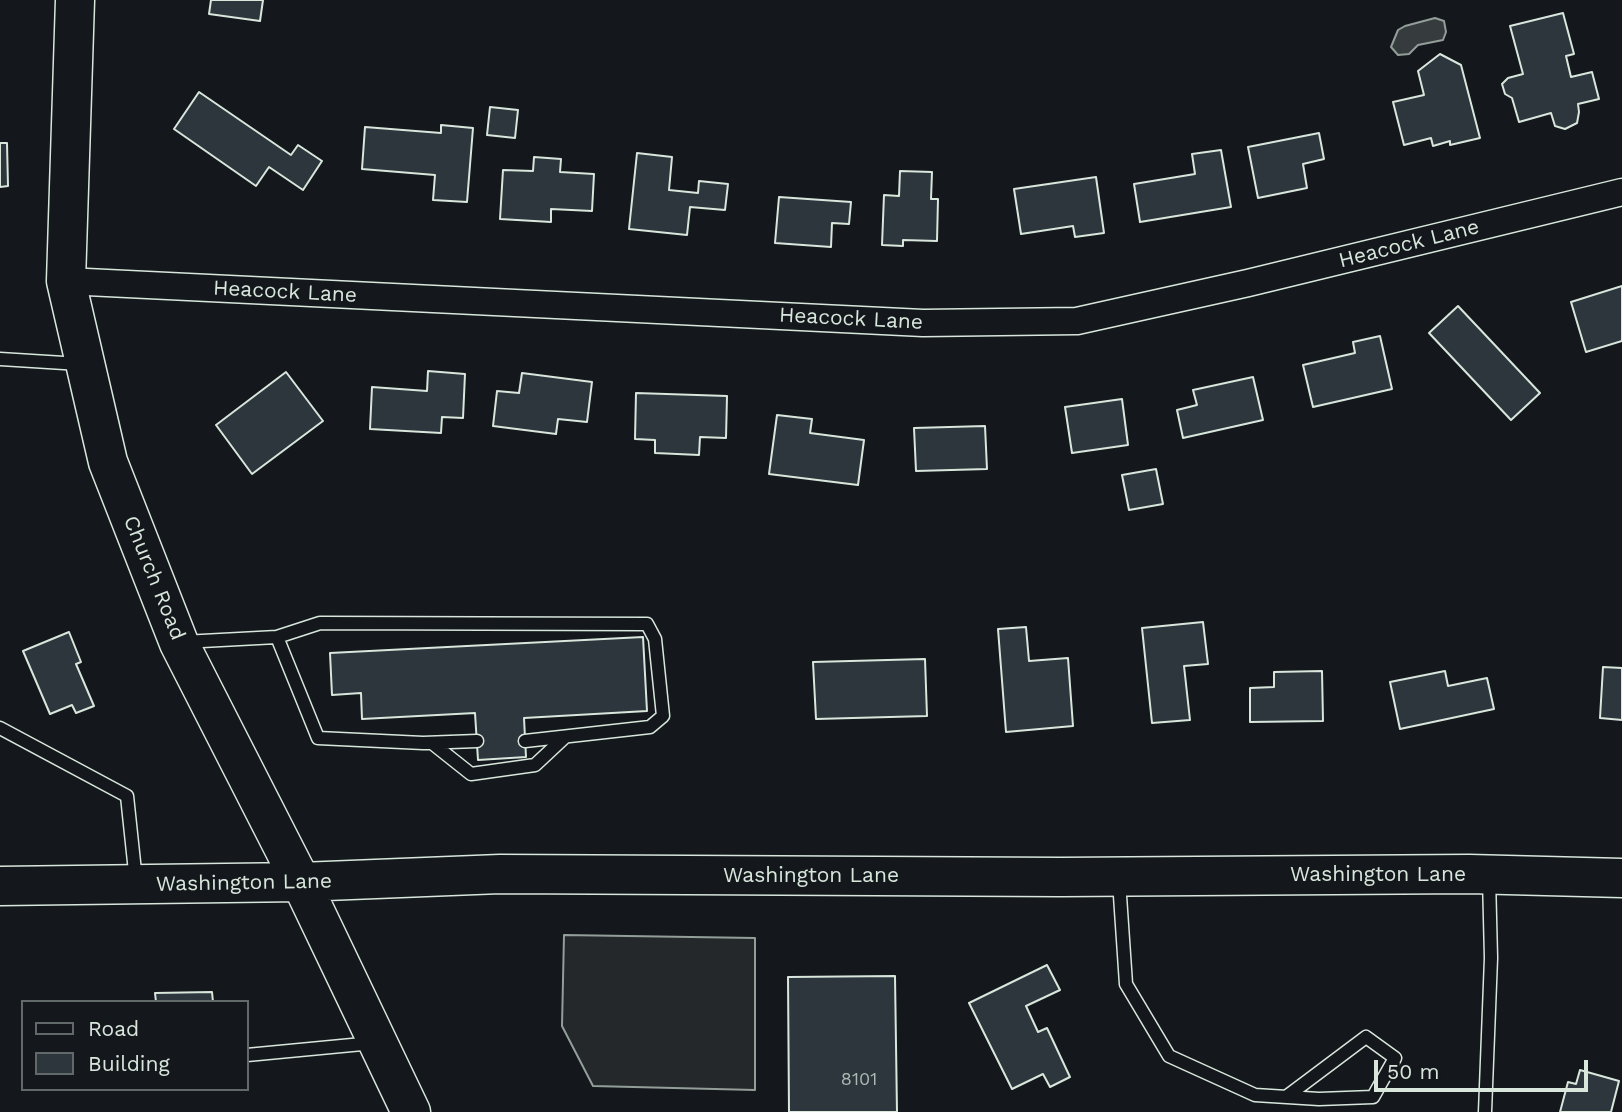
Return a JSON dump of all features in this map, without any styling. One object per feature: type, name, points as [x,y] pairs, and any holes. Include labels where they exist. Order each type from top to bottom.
[{"type":"main road","name":"Church Road","points":[[75,0],[66,281],[108,462],[179,643],[301,882],[411,1112]]},
{"type":"main road","name":"Washington Lane","points":[[0,886],[301,882],[500,874],[1119,877],[1489,874],[1622,877]]},
{"type":"street","name":"Heacock Lane","points":[[66,281],[923,323],[1077,321],[1248,283],[1622,192]]},
{"type":"lane","points":[[0,359],[85,364]]},
{"type":"lane","points":[[179,643],[277,637],[320,623],[647,624],[655,639],[663,716],[650,727],[525,741]]},
{"type":"lane","points":[[277,637],[318,738],[432,743],[477,741]]},
{"type":"lane","points":[[0,728],[127,796],[137,885]]},
{"type":"lane","points":[[432,743],[471,774],[535,765],[565,737]]},
{"type":"lane","points":[[1485,1112],[1491,958],[1489,874]]},
{"type":"lane","points":[[1119,877],[1126,984],[1169,1056],[1255,1095],[1286,1097],[1319,1099],[1373,1097],[1395,1058],[1366,1037],[1286,1097]]},
{"type":"lane","points":[[248,1055],[376,1043]]},
{"type":"shaded area","points":[[1435,18],[1444,21],[1446,32],[1443,40],[1418,45],[1409,54],[1398,55],[1391,47],[1398,30]]},
{"type":"shaded area","points":[[564,935],[755,938],[755,1090],[593,1086],[562,1026]]},
{"type":"building","points":[[211,0],[263,0],[260,21],[209,14]]},
{"type":"building","points":[[1563,13],[1574,54],[1566,56],[1571,77],[1592,72],[1599,99],[1578,104],[1577,123],[1565,129],[1555,126],[1551,113],[1519,122],[1512,98],[1505,94],[1502,84],[1508,78],[1523,74],[1510,26]]},
{"type":"building","points":[[1440,54],[1461,65],[1480,138],[1433,146],[1431,138],[1404,145],[1393,102],[1424,95],[1418,71]]},
{"type":"building","points":[[199,92],[291,155],[298,145],[322,161],[303,190],[269,167],[256,186],[174,129]]},
{"type":"building","points":[[490,107],[518,110],[515,138],[487,135]]},
{"type":"building","points":[[441,125],[473,128],[467,202],[433,200],[435,175],[362,169],[365,127],[441,133]]},
{"type":"building","points":[[1319,133],[1324,159],[1303,164],[1307,188],[1258,198],[1248,147]]},
{"type":"building","points":[[0,143],[7,143],[8,186],[0,187]]},
{"type":"building","points":[[1221,150],[1231,207],[1140,222],[1134,184],[1195,174],[1192,154]]},
{"type":"building","points":[[637,153],[672,157],[669,190],[698,193],[699,181],[728,184],[725,210],[690,207],[687,235],[629,229]]},
{"type":"building","points":[[534,157],[561,159],[560,172],[594,174],[592,211],[551,209],[551,222],[500,219],[503,170],[533,171]]},
{"type":"building","points":[[900,171],[932,172],[931,199],[938,199],[937,241],[903,240],[903,246],[882,245],[884,195],[899,196]]},
{"type":"building","points":[[1096,177],[1104,233],[1075,237],[1073,226],[1021,234],[1014,189]]},
{"type":"building","points":[[779,197],[851,202],[849,224],[832,223],[831,247],[775,243]]},
{"type":"building","points":[[1622,286],[1622,341],[1586,352],[1571,302]]},
{"type":"building","points":[[1458,306],[1540,393],[1511,420],[1429,333]]},
{"type":"building","points":[[1380,336],[1392,389],[1313,407],[1303,365],[1355,353],[1353,342]]},
{"type":"building","points":[[428,371],[465,374],[463,418],[442,417],[441,433],[370,429],[372,387],[427,391]]},
{"type":"building","points":[[286,372],[323,421],[252,474],[216,425]]},
{"type":"building","points":[[522,373],[592,382],[587,422],[558,419],[556,434],[493,426],[497,391],[519,393]]},
{"type":"building","points":[[1253,377],[1263,420],[1183,438],[1177,410],[1197,405],[1193,390]]},
{"type":"building","points":[[636,393],[727,396],[726,438],[700,437],[699,455],[655,453],[655,440],[635,439]]},
{"type":"building","points":[[1122,399],[1128,445],[1072,453],[1065,407]]},
{"type":"building","points":[[777,415],[812,419],[810,433],[864,440],[858,485],[769,474]]},
{"type":"building","points":[[985,426],[987,469],[916,471],[914,428]]},
{"type":"building","points":[[1156,469],[1163,504],[1129,510],[1122,475]]},
{"type":"building","points":[[1203,622],[1208,664],[1184,666],[1190,720],[1152,723],[1142,628]]},
{"type":"building","points":[[1026,627],[1029,661],[1068,658],[1073,726],[1006,732],[998,629]]},
{"type":"building","points":[[69,632],[81,662],[76,664],[94,706],[76,713],[72,705],[50,714],[23,651]]},
{"type":"building","points":[[643,637],[647,711],[524,718],[526,757],[478,760],[475,713],[362,719],[361,693],[332,695],[330,653]]},
{"type":"building","points":[[925,659],[927,716],[816,719],[813,662]]},
{"type":"building","points":[[1603,667],[1622,668],[1622,720],[1600,718]]},
{"type":"building","points":[[1322,671],[1323,721],[1250,722],[1250,688],[1274,687],[1274,672]]},
{"type":"building","points":[[1445,671],[1448,686],[1487,678],[1494,709],[1400,729],[1390,682]]},
{"type":"building","points":[[1047,965],[1060,990],[1026,1006],[1038,1032],[1047,1028],[1070,1077],[1050,1087],[1043,1074],[1012,1089],[969,1003]]},
{"type":"building","points":[[895,976],[897,1112],[789,1112],[788,977]]},
{"type":"building","points":[[212,992],[213,1000],[156,1000],[155,993]]},
{"type":"building","points":[[1580,1070],[1619,1081],[1611,1112],[1560,1112],[1568,1082],[1576,1084]]}]
